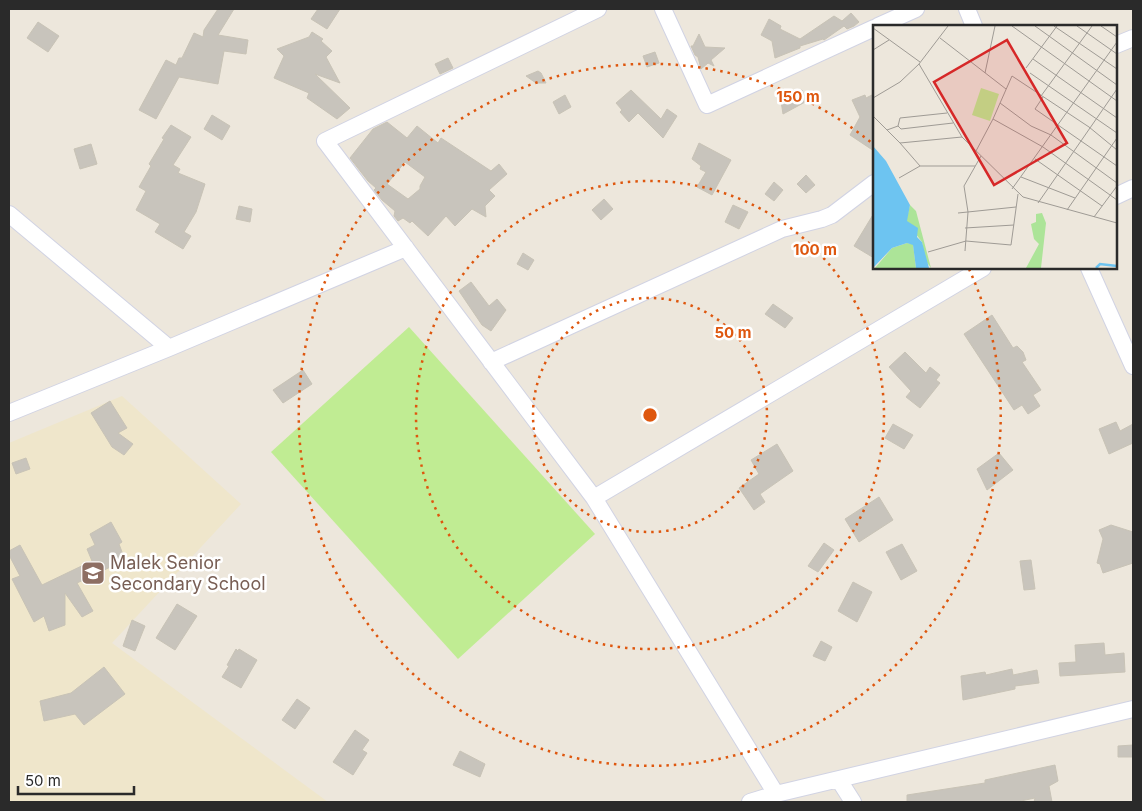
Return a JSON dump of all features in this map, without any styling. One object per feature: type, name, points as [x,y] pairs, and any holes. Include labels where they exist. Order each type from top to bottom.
[{"type":"street","points":[[598,9],[325,141],[594,498],[776,794]]},
{"type":"street","points":[[663,9],[707,105],[873,28]]},
{"type":"street","points":[[880,25],[916,9]]},
{"type":"street","points":[[967,9],[974,25]]},
{"type":"street","points":[[1117,45],[1133,38]]},
{"type":"street","points":[[491,362],[782,229],[832,215],[873,184]]},
{"type":"street","points":[[1117,196],[1133,188]]},
{"type":"street","points":[[9,214],[168,348]]},
{"type":"street","points":[[9,413],[406,248]]},
{"type":"street","points":[[594,498],[981,269]]},
{"type":"street","points":[[1090,269],[1129,343],[1133,366]]},
{"type":"street","points":[[750,802],[776,794],[1133,709]]},
{"type":"street","points":[[839,780],[853,802]]},
{"type":"shaded area","name":"Malek Senior Secondary School","points":[[122,396],[241,504],[112,643],[328,802],[9,802],[9,443]]},
{"type":"green space","points":[[409,327],[595,534],[458,659],[271,452]]},
{"type":"building","points":[[218,9],[234,9],[218,35],[248,40],[246,54],[224,51],[218,84],[179,77],[156,119],[139,110],[166,60],[176,65],[179,58],[182,58],[194,33],[203,37],[204,30]]},
{"type":"building","points":[[318,9],[340,9],[327,29],[311,19]]},
{"type":"building","points":[[851,13],[859,22],[854,26],[847,29],[844,26],[824,40],[800,46],[800,48],[775,58],[772,41],[761,35],[769,19],[781,26],[780,29],[800,39],[834,16],[842,21]]},
{"type":"building","points":[[38,22],[59,36],[48,52],[27,38]]},
{"type":"building","points":[[312,32],[323,39],[321,41],[332,51],[326,57],[340,83],[315,74],[350,108],[337,119],[307,98],[309,93],[274,78],[284,56],[277,49],[309,37]]},
{"type":"building","points":[[699,34],[705,47],[725,48],[711,60],[714,66],[708,63],[701,69],[698,57],[691,46],[693,46]]},
{"type":"building","points":[[655,52],[659,63],[647,67],[643,56]]},
{"type":"building","points":[[448,58],[453,68],[440,74],[435,64]]},
{"type":"building","points":[[538,71],[546,83],[536,83],[526,76]]},
{"type":"building","points":[[631,90],[661,119],[667,109],[677,116],[663,138],[638,113],[629,122],[620,112],[622,110],[616,103]]},
{"type":"building","points":[[802,90],[807,101],[783,114],[781,101]]},
{"type":"building","points":[[873,94],[873,150],[850,135],[860,117],[852,100],[865,95],[866,98]]},
{"type":"building","points":[[565,95],[571,107],[559,114],[553,102]]},
{"type":"building","points":[[212,115],[230,126],[222,140],[204,129]]},
{"type":"building","points":[[387,122],[407,138],[417,126],[438,143],[441,138],[491,171],[499,164],[507,174],[489,190],[495,196],[485,206],[486,217],[472,209],[455,226],[446,216],[428,236],[412,221],[410,223],[403,218],[398,221],[394,216],[395,211],[382,200],[374,190],[376,188],[350,158],[373,129]],"holes":[[[405,162],[425,177],[420,189],[408,199],[387,184]]]},
{"type":"building","points":[[171,125],[191,137],[173,165],[180,169],[178,173],[205,184],[196,212],[184,232],[191,236],[183,249],[155,232],[160,224],[136,210],[146,191],[139,187],[151,166],[149,164],[164,139],[162,138]]},
{"type":"building","points":[[699,143],[731,160],[712,195],[697,187],[706,172],[700,169],[701,166],[692,159]]},
{"type":"building","points":[[91,144],[97,164],[80,169],[74,149]]},
{"type":"building","points":[[806,175],[815,185],[806,193],[797,184]]},
{"type":"building","points":[[774,182],[783,190],[774,201],[765,194]]},
{"type":"building","points":[[604,199],[613,209],[601,220],[592,210]]},
{"type":"building","points":[[733,205],[748,212],[739,229],[725,222]]},
{"type":"building","points":[[239,206],[252,209],[250,222],[236,219]]},
{"type":"building","points":[[873,215],[873,257],[854,246]]},
{"type":"building","points":[[523,253],[534,260],[528,270],[517,264]]},
{"type":"building","points":[[471,282],[489,306],[497,299],[506,310],[491,331],[482,325],[459,291]]},
{"type":"building","points":[[773,304],[793,318],[785,328],[765,314]]},
{"type":"building","points":[[992,315],[1013,348],[1017,346],[1023,352],[1026,360],[1022,362],[1041,390],[1033,395],[1040,406],[1028,414],[1022,405],[1014,410],[964,334]]},
{"type":"building","points":[[905,352],[926,373],[930,367],[940,375],[936,380],[940,383],[920,408],[906,397],[911,391],[889,367]]},
{"type":"building","points":[[303,370],[312,384],[283,403],[273,390]]},
{"type":"building","points":[[110,401],[127,428],[118,433],[133,444],[124,455],[112,447],[91,413]]},
{"type":"building","points":[[1116,422],[1120,431],[1133,424],[1133,443],[1109,454],[1099,429]]},
{"type":"building","points":[[893,424],[913,435],[904,449],[885,438]]},
{"type":"building","points":[[777,444],[793,471],[760,494],[765,502],[754,510],[739,488],[759,474],[751,460]]},
{"type":"building","points":[[999,453],[1013,470],[987,490],[977,469]]},
{"type":"building","points":[[26,458],[30,469],[16,474],[12,463]]},
{"type":"building","points":[[879,497],[893,520],[859,542],[845,519]]},
{"type":"building","points":[[111,522],[122,542],[119,544],[125,560],[77,583],[93,611],[82,617],[65,593],[65,625],[49,631],[44,616],[34,622],[12,579],[20,576],[9,555],[9,551],[20,545],[42,585],[92,561],[87,549],[95,545],[90,534]]},
{"type":"building","points":[[1111,525],[1133,532],[1133,563],[1103,573],[1100,564],[1097,563],[1103,539],[1099,530]]},
{"type":"building","points":[[824,543],[834,550],[818,572],[808,566]]},
{"type":"building","points":[[902,544],[917,571],[901,580],[886,552]]},
{"type":"building","points":[[1031,560],[1035,589],[1024,590],[1020,561]]},
{"type":"building","points":[[853,582],[872,592],[857,622],[838,611]]},
{"type":"building","points":[[177,604],[197,616],[175,650],[156,638]]},
{"type":"building","points":[[132,620],[145,626],[135,651],[123,646]]},
{"type":"building","points":[[821,641],[832,647],[825,661],[813,656]]},
{"type":"building","points":[[1104,643],[1105,655],[1124,653],[1125,672],[1060,676],[1059,663],[1076,662],[1075,645]]},
{"type":"building","points":[[236,649],[257,660],[241,688],[222,677]]},
{"type":"building","points":[[104,667],[125,694],[84,725],[75,714],[44,721],[40,701],[71,693]]},
{"type":"building","points":[[1012,669],[1013,675],[1037,670],[1039,683],[1015,686],[1015,689],[963,700],[961,676],[985,672],[986,675]]},
{"type":"building","points":[[297,699],[310,708],[295,729],[282,720]]},
{"type":"building","points":[[355,730],[369,740],[362,750],[367,753],[353,775],[333,762]]},
{"type":"building","points":[[1133,745],[1133,757],[1118,757],[1118,746]]},
{"type":"building","points":[[460,751],[485,764],[480,777],[453,765]]},
{"type":"building","points":[[1055,765],[1058,781],[1049,786],[1052,802],[1034,802],[1035,798],[1016,802],[907,802],[907,795],[985,783],[985,780]]},
{"type":"place","name":"Malek Senior Secondary School","points":[[93,573]]}]
